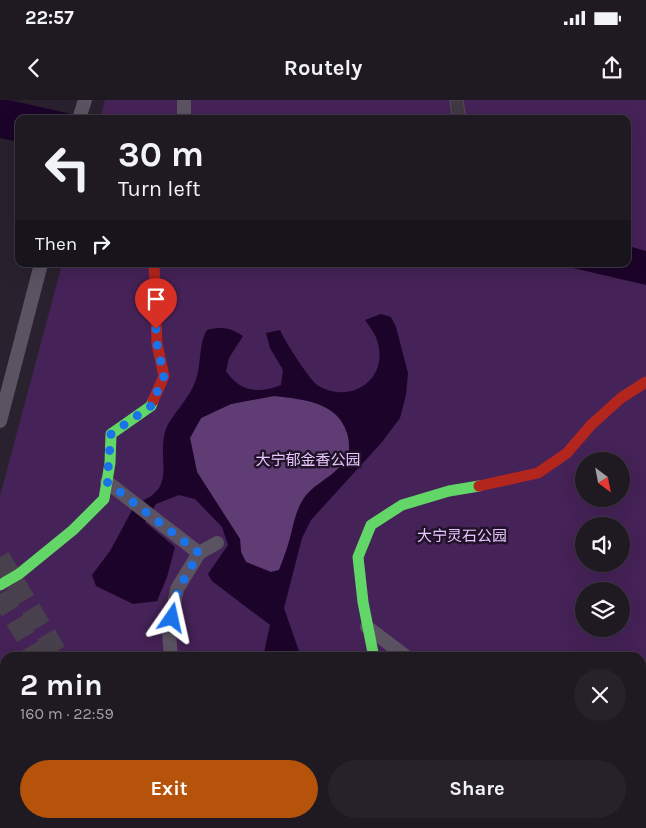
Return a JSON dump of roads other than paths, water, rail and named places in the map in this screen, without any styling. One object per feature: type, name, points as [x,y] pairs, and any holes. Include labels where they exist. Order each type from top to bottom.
[{"type":"street","points":[[184,100],[184,115]]},
{"type":"street","points":[[0,421],[40,267]]},
{"type":"street","points":[[0,585],[19,574],[73,530],[104,499],[111,434],[151,406],[164,376],[157,344],[154,267]]},
{"type":"street","points":[[372,652],[366,626],[358,557],[371,525],[402,504],[448,491],[494,484],[538,473],[567,453],[591,425],[621,398],[646,382]]},
{"type":"street","points":[[107,482],[199,553]]},
{"type":"street","points":[[171,652],[169,632],[178,590],[199,553],[217,543]]},
{"type":"street","points":[[366,626],[400,652]]},
{"type":"tunnel","points":[[0,557],[56,652]]},
{"type":"tunnel","points":[[0,594],[34,652]]},
{"type":"park label","name":"大宁郁金香公园","points":[[308,460]]},
{"type":"park label","name":"大宁灵石公园","points":[[462,536]]}]
